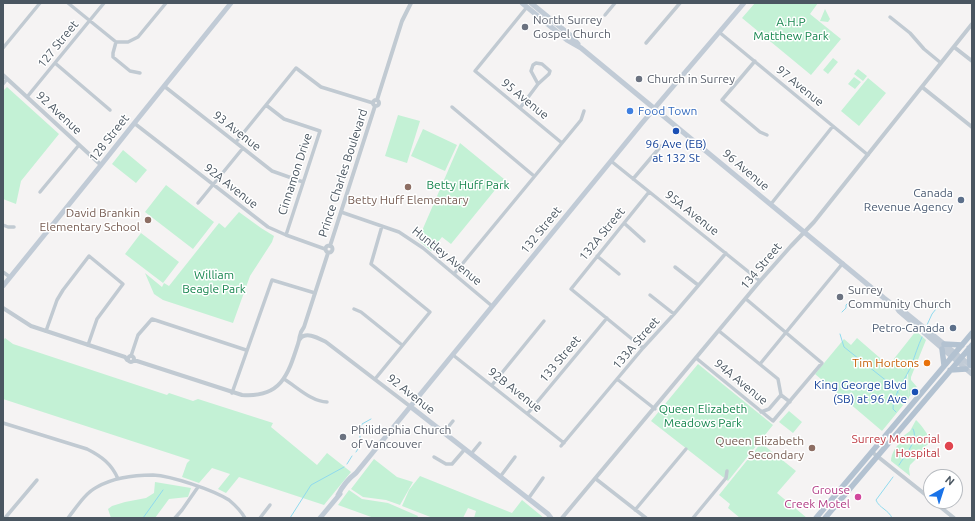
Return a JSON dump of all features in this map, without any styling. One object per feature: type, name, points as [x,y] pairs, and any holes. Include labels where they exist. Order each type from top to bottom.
[{"type":"main road","name":"128 Street","points":[[3,286],[231,3]]},
{"type":"main road","name":"96 Avenue","points":[[522,3],[530,4],[570,35],[581,48],[970,367],[972,374]]},
{"type":"main road","name":"132 Street","points":[[320,518],[338,495],[354,480],[356,473],[611,161],[744,3]]},
{"type":"main road","points":[[825,518],[950,370],[962,345],[972,333]]},
{"type":"main road","points":[[944,365],[943,346],[962,345]]},
{"type":"main road","points":[[816,518],[944,365],[971,346]]},
{"type":"main road","points":[[950,370],[970,367],[971,346]]},
{"type":"main road","points":[[940,382],[942,373],[956,357]]},
{"type":"main road","name":"92 Avenue","points":[[411,407],[550,516],[556,518]]},
{"type":"street","points":[[3,48],[40,3]]},
{"type":"street","points":[[68,3],[116,42],[128,42],[138,37],[166,3]]},
{"type":"street","name":"127 Street","points":[[27,98],[104,3]]},
{"type":"street","name":"Prince Charles Boulevard","points":[[284,379],[303,332],[375,103],[402,21],[411,3]]},
{"type":"street","points":[[605,15],[615,3]]},
{"type":"street","points":[[646,43],[680,3]]},
{"type":"street","name":"95 Avenue","points":[[530,4],[475,71],[562,143]]},
{"type":"street","points":[[890,17],[941,63]]},
{"type":"street","name":"134 Street","points":[[562,518],[655,409],[760,281],[805,232],[972,24]]},
{"type":"street","name":"97 Avenue","points":[[720,32],[868,155]]},
{"type":"street","points":[[116,42],[113,57],[130,71],[140,73]]},
{"type":"street","points":[[954,47],[972,61]]},
{"type":"street","points":[[755,62],[722,100],[760,132],[767,135]]},
{"type":"street","points":[[55,63],[110,110]]},
{"type":"street","points":[[520,108],[538,84],[550,74],[550,71],[542,64],[536,63],[533,65],[531,71],[538,84]]},
{"type":"street","points":[[236,142],[296,68],[321,87],[375,103]]},
{"type":"street","name":"92 Avenue","points":[[3,75],[102,165]]},
{"type":"street","points":[[3,84],[7,79]]},
{"type":"street","name":"93 Avenue","points":[[164,86],[272,171],[303,182]]},
{"type":"street","points":[[922,87],[972,127]]},
{"type":"street","name":"Cinnamon Drive","points":[[266,106],[284,119],[320,131],[286,235]]},
{"type":"street","points":[[452,107],[534,176]]},
{"type":"street","points":[[454,274],[581,120],[584,111]]},
{"type":"street","name":"92A Avenue","points":[[134,123],[260,221],[276,231],[328,249]]},
{"type":"street","points":[[772,204],[833,126]]},
{"type":"street","points":[[40,192],[79,145]]},
{"type":"street","points":[[633,179],[661,146]]},
{"type":"street","points":[[198,203],[243,148]]},
{"type":"street","name":"95A Avenue","points":[[611,161],[760,281]]},
{"type":"street","name":"132A Street","points":[[607,318],[571,289],[649,192]]},
{"type":"street","name":"Huntley Avenue","points":[[341,212],[400,232],[413,240],[492,306]]},
{"type":"street","points":[[624,223],[644,241]]},
{"type":"street","points":[[3,225],[8,227],[14,226]]},
{"type":"street","points":[[375,379],[430,312],[371,264],[382,226]]},
{"type":"street","name":"133A Street","points":[[562,444],[726,253]]},
{"type":"street","points":[[46,331],[57,300],[89,256],[123,284],[97,319],[88,345]]},
{"type":"street","points":[[597,256],[618,274]]},
{"type":"street","points":[[760,364],[843,263]]},
{"type":"street","points":[[675,267],[698,285]]},
{"type":"street","points":[[3,272],[10,277]]},
{"type":"street","points":[[232,392],[272,280],[315,293]]},
{"type":"street","points":[[650,295],[674,314]]},
{"type":"street","points":[[719,331],[778,379],[781,394],[790,402],[822,363],[746,299]]},
{"type":"street","points":[[3,308],[31,326],[232,392],[248,396],[262,394],[275,387],[284,379],[306,394],[321,402],[327,402]]},
{"type":"street","points":[[354,309],[361,312],[402,345]]},
{"type":"street","points":[[607,318],[643,348]]},
{"type":"street","name":"133 Street","points":[[528,414],[607,318]]},
{"type":"street","points":[[131,359],[138,335],[152,319],[246,350]]},
{"type":"street","points":[[492,385],[544,321]]},
{"type":"street","name":"92 Avenue","points":[[303,332],[332,346],[411,407]]},
{"type":"street","name":"92B Avenue","points":[[452,355],[528,414],[562,444]]},
{"type":"street","name":"94A Avenue","points":[[696,358],[773,421],[790,402]]},
{"type":"street","points":[[617,379],[655,409]]},
{"type":"street","points":[[761,412],[768,409],[781,394]]},
{"type":"street","points":[[444,432],[453,421]]},
{"type":"street","points":[[3,423],[92,452],[106,461],[115,472],[118,480]]},
{"type":"street","points":[[471,454],[480,443]]},
{"type":"street","points":[[434,457],[446,464],[452,464],[465,449]]},
{"type":"street","points":[[635,510],[686,449]]},
{"type":"street","points":[[872,452],[923,493]]},
{"type":"street","points":[[500,477],[516,456]]},
{"type":"street","points":[[693,518],[726,478],[727,471]]},
{"type":"street","points":[[68,518],[91,490],[102,484],[134,476],[154,475],[166,477],[219,495],[230,501],[245,518]]},
{"type":"street","points":[[528,499],[543,478]]},
{"type":"street","points":[[596,479],[646,518]]},
{"type":"street","points":[[5,518],[37,480]]},
{"type":"street","points":[[175,518],[198,487]]},
{"type":"street","points":[[260,518],[270,505]]},
{"type":"street","points":[[943,509],[954,518]]},
{"type":"green space","name":"A.H.P Matthew Park","points":[[755,3],[818,3],[810,14],[841,39],[811,75],[742,18]]},
{"type":"green space","points":[[825,9],[830,19],[828,22],[820,21]]},
{"type":"green space","points":[[833,58],[838,62],[828,74],[823,70]]},
{"type":"green space","points":[[858,69],[867,76],[863,81],[854,74]]},
{"type":"green space","points":[[854,77],[861,82],[855,89],[848,84]]},
{"type":"green space","points":[[868,78],[886,93],[859,126],[841,111]]},
{"type":"green space","points":[[7,87],[59,134],[21,181],[16,204],[3,199],[3,91]]},
{"type":"green space","points":[[398,115],[420,121],[407,163],[385,156]]},
{"type":"green space","points":[[423,129],[457,145],[445,171],[411,156]]},
{"type":"green space","name":"Betty Huff Park","points":[[460,143],[504,179],[451,244],[442,237],[431,251],[418,240]]},
{"type":"green space","points":[[123,150],[147,170],[136,183],[112,164]]},
{"type":"green space","points":[[166,185],[214,222],[193,249],[145,212]]},
{"type":"green space","name":"William Beagle Park","points":[[239,212],[274,236],[272,242],[250,276],[233,323],[163,300],[154,294],[145,273],[162,287],[164,283],[169,286],[219,223],[225,228]]},
{"type":"green space","points":[[141,233],[179,262],[163,283],[125,254]]},
{"type":"green space","points":[[916,331],[926,340],[911,377],[911,380],[917,387],[909,397],[907,373],[909,398],[882,431],[815,374],[844,339],[851,345],[857,338],[888,365],[892,361],[905,372],[893,360]]},
{"type":"green space","points":[[5,338],[13,344],[167,395],[169,393],[193,401],[198,399],[273,423],[271,427],[317,465],[327,453],[351,472],[324,505],[239,477],[226,493],[218,489],[230,474],[212,468],[199,483],[182,477],[187,463],[190,460],[3,399],[3,341]]},
{"type":"green space","name":"Queen Elizabeth Meadows Park","points":[[698,364],[773,425],[728,481],[651,421]]},
{"type":"green space","points":[[789,411],[802,422],[793,433],[779,422]]},
{"type":"green space","points":[[916,420],[925,431],[931,442],[923,448],[919,456],[910,465],[910,476],[891,461],[891,458],[895,449],[904,440],[902,437],[910,431]]},
{"type":"green space","points":[[761,443],[796,471],[777,493],[807,518],[740,518],[728,508],[730,504],[719,495]]},
{"type":"green space","points":[[374,459],[397,477],[413,482],[400,505],[386,500],[363,497],[351,489]]},
{"type":"green space","points":[[420,476],[512,513],[522,500],[544,518],[474,518],[476,511],[468,508],[463,518],[433,518],[402,506],[409,490]]},
{"type":"green space","points":[[155,482],[191,488],[188,497],[169,499],[155,518],[111,518],[108,509],[112,506],[125,502],[146,498],[154,493]]},
{"type":"green space","points":[[349,490],[362,499],[388,503],[418,516],[417,518],[374,518],[338,505]]},
{"type":"waterway","points":[[842,312],[848,303]]},
{"type":"waterway","points":[[927,325],[932,314],[940,304]]},
{"type":"waterway","points":[[840,334],[844,347],[893,386],[898,393]]},
{"type":"waterway","points":[[896,412],[893,409],[893,404],[897,392],[910,369],[922,337]]},
{"type":"waterway","points":[[360,431],[362,424],[371,419]]},
{"type":"waterway","points":[[899,465],[913,443],[913,429]]},
{"type":"waterway","points":[[356,452],[360,446],[360,436]]},
{"type":"waterway","points":[[347,464],[352,456]]},
{"type":"waterway","points":[[290,518],[311,485],[344,467]]},
{"type":"waterway","points":[[892,518],[891,515],[879,505],[876,500],[893,477]]},
{"type":"waterway","points":[[143,518],[163,490]]},
{"type":"place","name":"North Surrey Gospel Church","points":[[525,27]]},
{"type":"place","name":"Church in Surrey","points":[[639,79]]},
{"type":"place","name":"Food Town","points":[[630,111]]},
{"type":"place","name":"96 Ave (EB) at 132 St","points":[[676,131]]},
{"type":"place","name":"Betty Huff Elementary","points":[[408,187]]},
{"type":"place","name":"Canada Revenue Agency","points":[[961,200]]},
{"type":"place","name":"David Brankin Elementary School","points":[[148,220]]},
{"type":"place","name":"Surrey Community Church","points":[[840,297]]},
{"type":"place","name":"Petro-Canada","points":[[953,328]]},
{"type":"place","name":"Tim Hortons","points":[[927,363]]},
{"type":"place","name":"King George Blvd (SB) at 96 Ave","points":[[915,392]]},
{"type":"place","name":"Philidephia Church of Vancouver","points":[[343,437]]},
{"type":"place","name":"Surrey Memorial Hospital","points":[[949,446]]},
{"type":"place","name":"Queen Elizabeth Secondary","points":[[812,448]]},
{"type":"place","name":"Grouse Creek Motel","points":[[858,497]]}]
